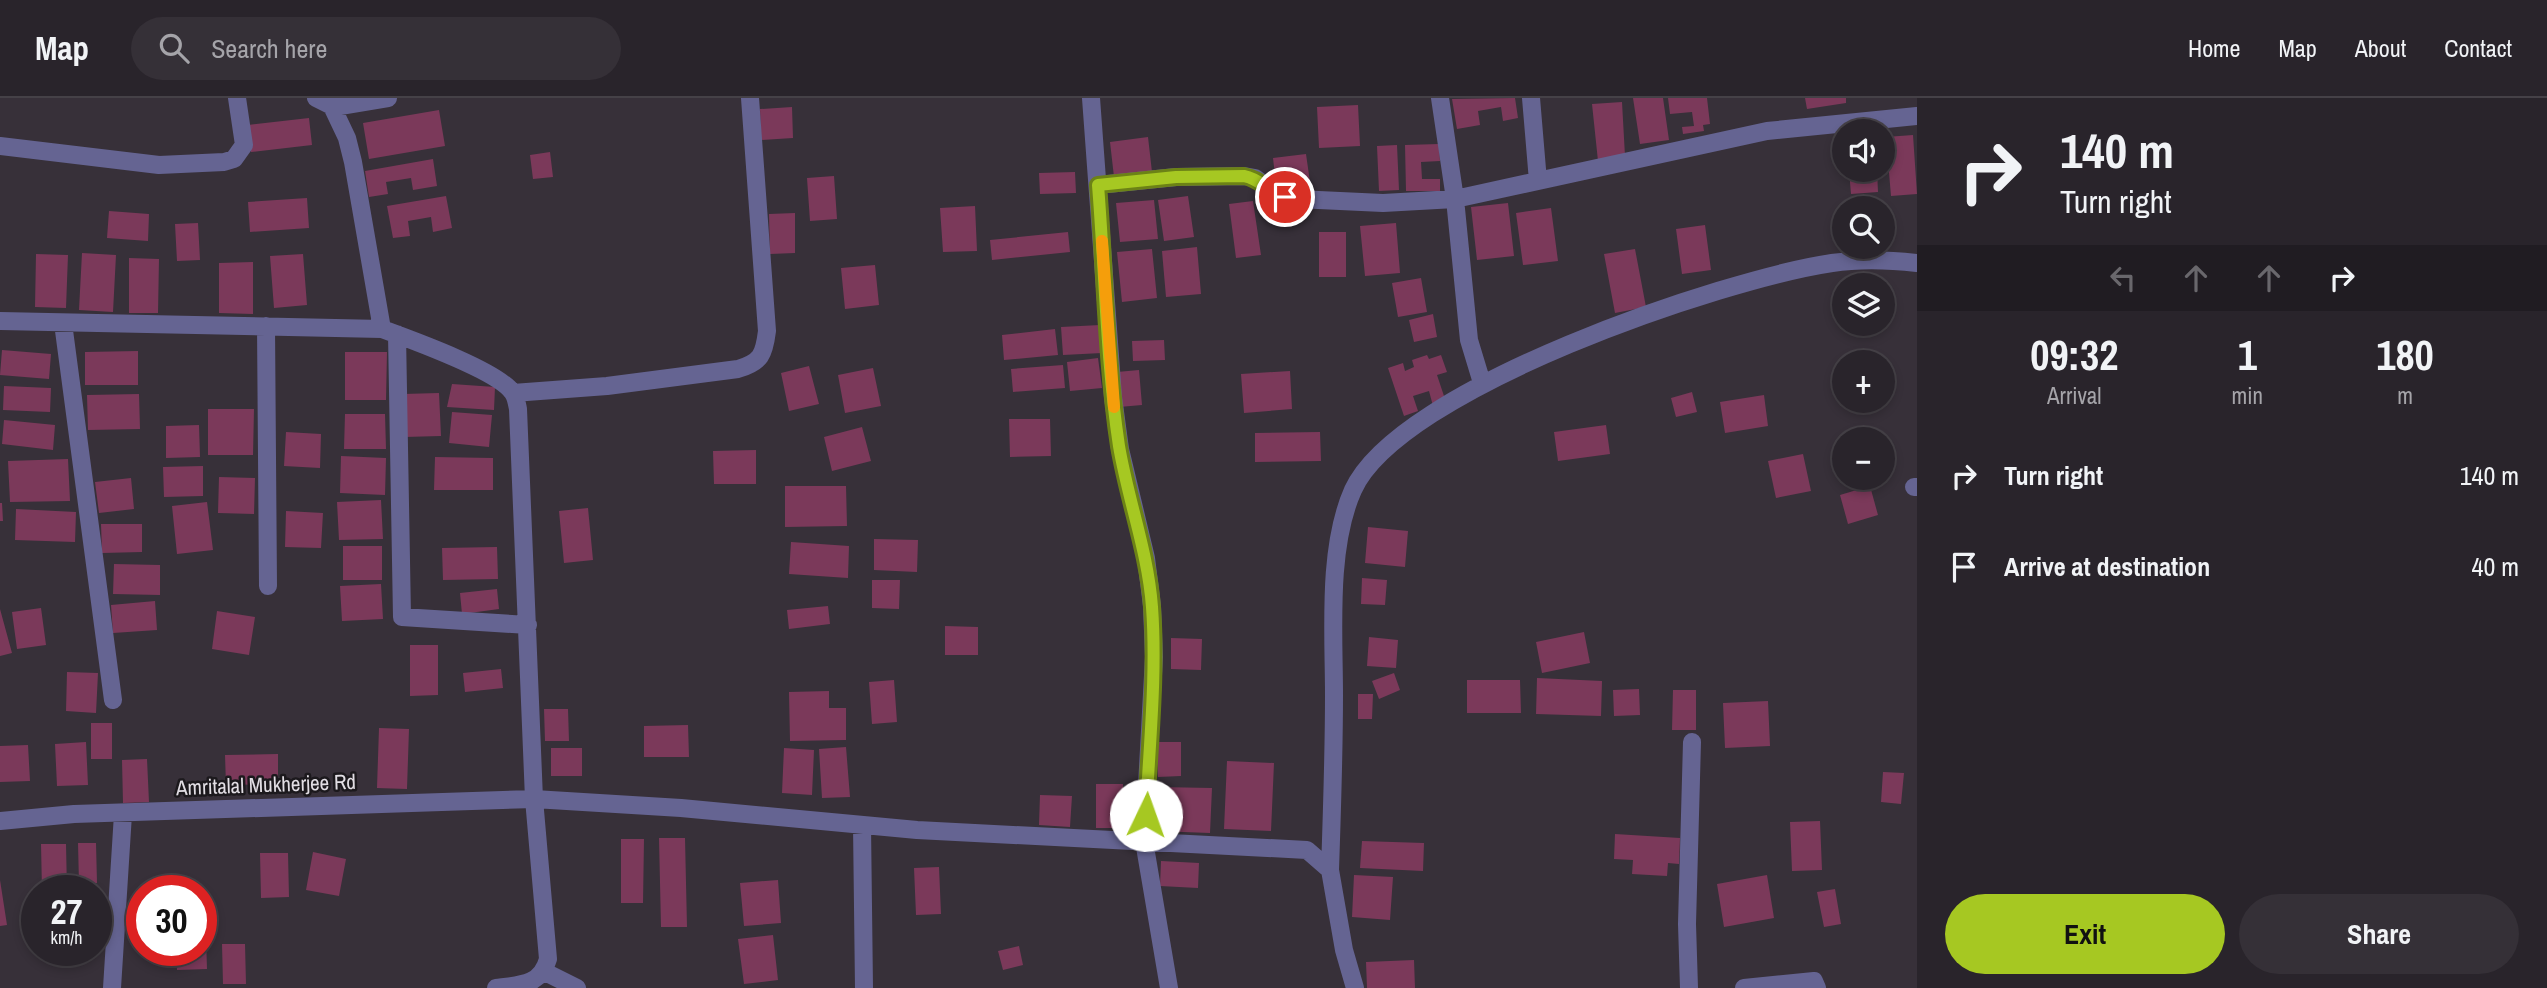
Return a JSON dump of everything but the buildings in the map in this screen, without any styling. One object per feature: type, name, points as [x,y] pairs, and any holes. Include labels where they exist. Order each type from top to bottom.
[{"type":"street","points":[[0,146],[159,165],[224,162],[234,159],[244,145],[237,98]]},
{"type":"street","points":[[316,98],[331,103],[388,98]]},
{"type":"street","points":[[513,393],[620,384],[738,369],[757,363],[765,352],[767,331],[750,98]]},
{"type":"street","points":[[1091,98],[1113,397],[1120,449],[1146,558],[1152,606],[1154,657],[1144,841],[1169,988]]},
{"type":"street","points":[[1440,98],[1455,199],[1469,340],[1482,383]]},
{"type":"street","points":[[1531,98],[1538,181]]},
{"type":"street","points":[[331,103],[353,162],[389,331],[402,617],[528,625]]},
{"type":"street","points":[[1098,185],[1176,177],[1244,176],[1255,178],[1278,195],[1297,199],[1383,203],[1455,199],[1767,131],[1917,116]]},
{"type":"street","points":[[1355,988],[1344,950],[1330,870],[1334,718],[1333,604],[1342,532],[1353,490],[1377,457],[1413,429],[1482,383],[1605,330],[1755,279],[1835,262],[1917,262]]},
{"type":"street","points":[[0,321],[389,331],[456,359],[501,383],[513,393],[522,442],[534,799],[548,959],[545,972],[536,980],[496,988]]},
{"type":"street","points":[[63,323],[113,700]]},
{"type":"street","points":[[266,326],[268,586]]},
{"type":"street","points":[[1689,988],[1687,924],[1692,742]]},
{"type":"street","name":"Amritalal Mukherjee Rd","points":[[0,821],[534,799],[681,808],[862,825],[1307,850],[1330,870]]},
{"type":"street","points":[[112,988],[122,814]]},
{"type":"street","points":[[862,825],[864,988]]},
{"type":"street","points":[[545,972],[577,988]]},
{"type":"street","points":[[1744,988],[1814,981],[1817,988]]},
{"type":"slow traffic","points":[[1102,241],[1114,407]]},
{"type":"route","points":[[1146,815],[1154,657],[1152,606],[1146,558],[1120,449],[1113,397],[1098,185],[1176,177],[1244,176],[1255,178],[1271,191],[1285,197]]}]
